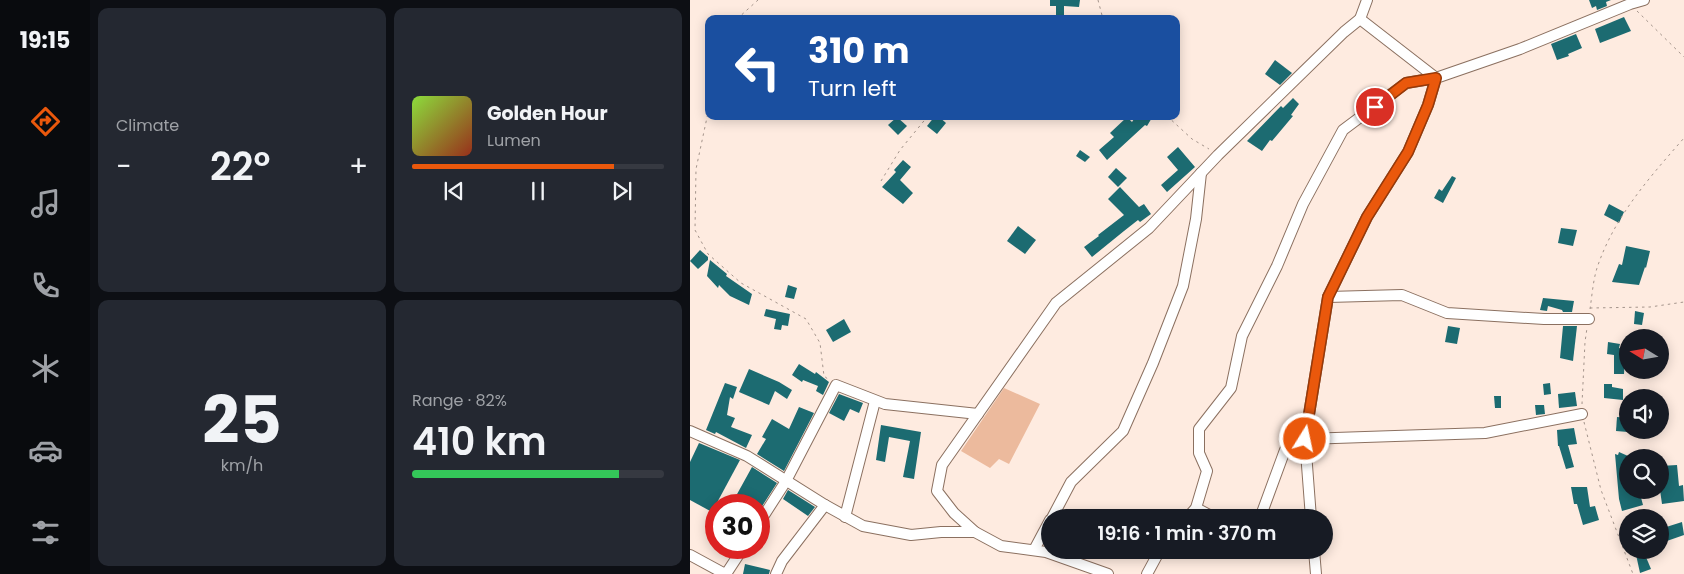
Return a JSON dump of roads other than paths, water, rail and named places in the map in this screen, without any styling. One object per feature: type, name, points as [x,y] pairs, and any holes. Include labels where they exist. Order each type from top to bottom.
[{"type":"street","points":[[1108,574],[1046,552],[1002,546],[975,532],[954,513],[937,491],[942,465],[1056,303],[1149,228],[1218,155],[1344,32],[1360,19],[1367,0]]},
{"type":"street","points":[[1196,508],[1207,471],[1199,453],[1199,429],[1231,388],[1242,336],[1277,266],[1302,204],[1344,130],[1406,83],[1436,78],[1520,49],[1644,0]]},
{"type":"street","points":[[1360,19],[1436,78]]},
{"type":"street","points":[[1310,509],[1305,439],[1328,297],[1367,217],[1408,152],[1428,105],[1436,78]]},
{"type":"street","points":[[1056,509],[1071,482],[1123,431],[1153,363],[1183,286],[1196,219],[1201,173]]},
{"type":"street","points":[[1328,297],[1402,295],[1447,313],[1544,319],[1589,314]]},
{"type":"street","points":[[770,506],[786,481],[836,385],[885,404],[978,414]]},
{"type":"street","points":[[845,517],[876,401]]},
{"type":"street","points":[[1305,439],[1484,433],[1582,414]]},
{"type":"street","points":[[1263,509],[1285,450],[1308,417]]},
{"type":"street","points":[[690,431],[747,456],[825,505],[863,526],[911,535],[941,532],[975,532]]},
{"type":"street","points":[[776,574],[782,561],[825,505]]},
{"type":"street","points":[[1034,550],[1041,537]]},
{"type":"street","points":[[690,555],[725,574],[735,559]]},
{"type":"street","points":[[1147,574],[1155,559]]},
{"type":"street","points":[[1315,559],[1316,574]]}]
